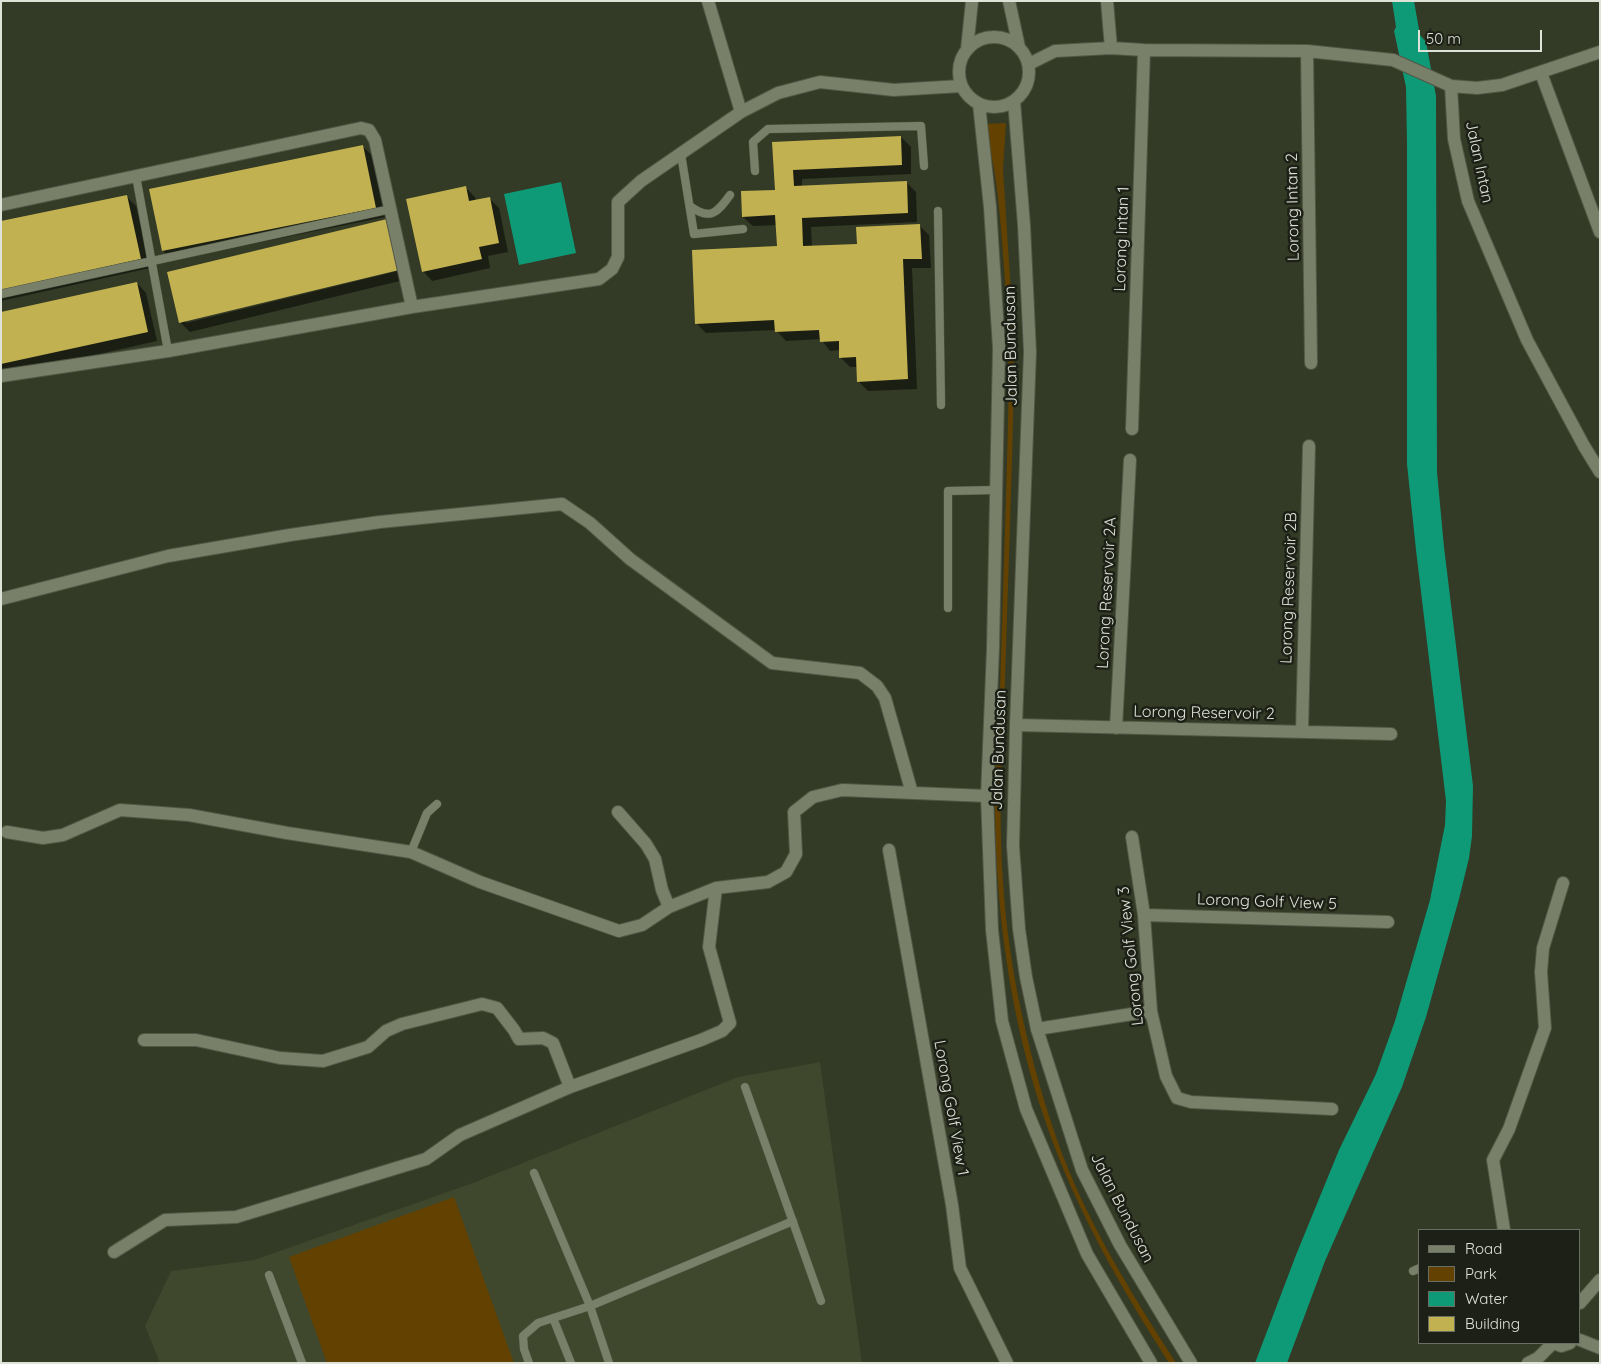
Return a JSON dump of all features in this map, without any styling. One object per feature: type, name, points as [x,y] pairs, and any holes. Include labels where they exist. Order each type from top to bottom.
[{"type":"street","points":[[708,1],[741,112]]},
{"type":"street","points":[[967,49],[972,1]]},
{"type":"street","points":[[1010,1],[1019,47]]},
{"type":"street","points":[[1107,1],[1111,48]]},
{"type":"street","points":[[987,38],[1004,39],[1019,47],[1025,55],[1029,75],[1027,85],[1014,102],[990,107],[979,104],[966,93],[961,86],[959,67],[967,49],[976,42],[987,38]]},
{"type":"street","points":[[1028,64],[1055,51],[1111,48],[1307,51],[1393,60],[1451,86],[1477,88],[1494,86],[1600,52]]},
{"type":"street","name":"Lorong Intan 1","points":[[1132,429],[1144,50]]},
{"type":"street","name":"Lorong Intan 2","points":[[1307,51],[1311,362]]},
{"type":"street","points":[[1541,72],[1600,232]]},
{"type":"street","points":[[1,376],[168,351],[412,307],[599,279],[612,269],[618,257],[618,202],[641,181],[741,112],[778,93],[820,82],[894,90],[961,86]]},
{"type":"street","name":"Jalan Intan","points":[[1451,86],[1454,139],[1468,201],[1528,340],[1584,446],[1600,472]]},
{"type":"street","name":"Jalan Bundusan","points":[[1014,102],[1024,225],[1030,352],[1013,846],[1024,967],[1037,1029],[1082,1170],[1120,1245],[1191,1363]]},
{"type":"street","name":"Jalan Bundusan","points":[[979,104],[990,207],[999,348],[987,796],[992,930],[1002,1022],[1026,1109],[1087,1254],[1151,1363]]},
{"type":"street","points":[[1,205],[361,128],[369,130],[375,140],[412,307]]},
{"type":"street","name":"Lorong Reservoir 2B","points":[[1302,731],[1309,446]]},
{"type":"street","name":"Lorong Reservoir 2A","points":[[1116,728],[1130,460]]},
{"type":"street","points":[[1,599],[168,556],[290,534],[380,522],[562,504],[590,523],[630,559],[772,663],[860,673],[877,686],[886,698],[912,793]]},
{"type":"street","name":"Lorong Reservoir 2","points":[[1016,724],[1391,734]]},
{"type":"street","points":[[7,832],[43,838],[63,835],[120,810],[189,815],[287,833],[411,852],[480,882],[619,931],[642,925],[669,907],[716,888],[768,882],[786,872],[796,854],[794,812],[813,797],[842,790],[987,796]]},
{"type":"street","points":[[618,812],[646,844],[655,859],[658,877],[669,907]]},
{"type":"street","name":"Lorong Golf View 3","points":[[1132,838],[1144,915],[1151,1011],[1166,1076],[1177,1098],[1191,1102],[1332,1109]]},
{"type":"street","name":"Lorong Golf View 1","points":[[889,850],[952,1205],[960,1268],[1006,1363]]},
{"type":"street","points":[[1504,1229],[1493,1160],[1509,1129],[1545,1028],[1541,972],[1543,948],[1562,883]]},
{"type":"street","points":[[114,1252],[165,1220],[236,1217],[426,1159],[460,1135],[570,1087],[722,1031],[730,1023],[709,947],[716,888]]},
{"type":"street","name":"Lorong Golf View 5","points":[[1144,915],[1388,922]]},
{"type":"street","points":[[144,1040],[196,1040],[272,1056],[323,1060],[368,1047],[386,1031],[402,1024],[482,1004],[496,1008],[519,1039],[543,1038],[552,1043],[570,1087]]},
{"type":"street","points":[[1037,1029],[1151,1011]]},
{"type":"street","points":[[1581,1303],[1600,1280]]},
{"type":"street","points":[[1581,1340],[1600,1348]]},
{"type":"street","points":[[1528,1363],[1538,1358],[1552,1344]]},
{"type":"lane","points":[[755,171],[753,142],[768,129],[921,126],[924,166]]},
{"type":"lane","points":[[681,154],[694,234],[743,229]]},
{"type":"lane","points":[[136,176],[168,351]]},
{"type":"lane","points":[[690,206],[700,214],[709,215],[717,211],[730,195]]},
{"type":"lane","points":[[1,294],[391,209]]},
{"type":"lane","points":[[938,211],[941,405]]},
{"type":"lane","points":[[948,608],[948,491],[996,490]]},
{"type":"lane","points":[[411,852],[427,813],[437,804]]},
{"type":"lane","points":[[745,1087],[821,1301]]},
{"type":"lane","points":[[534,1173],[590,1306],[609,1363]]},
{"type":"lane","points":[[529,1363],[524,1350],[524,1336],[538,1323],[590,1306],[793,1220]]},
{"type":"lane","points":[[269,1274],[302,1363]]},
{"type":"lane","points":[[553,1318],[571,1363]]},
{"type":"shaded area","points":[[820,1062],[862,1363],[160,1363],[145,1326],[171,1271],[254,1260],[470,1184],[738,1077]]},
{"type":"green space","points":[[1006,123],[1003,169],[1013,325],[1014,378],[1001,806],[1003,881],[1009,942],[1026,1033],[1042,1093],[1062,1154],[1075,1186],[1106,1247],[1176,1363],[1169,1363],[1133,1306],[1086,1218],[1059,1158],[1034,1087],[1024,1048],[1015,1009],[1002,929],[998,889],[995,794],[1000,691],[1009,361],[1006,292],[999,211],[994,167],[984,124]]},
{"type":"green space","points":[[454,1197],[514,1363],[327,1363],[289,1257]]},
{"type":"water","points":[[1392,1],[1414,1],[1420,35],[1426,42],[1436,96],[1437,472],[1444,547],[1473,786],[1472,836],[1469,858],[1459,899],[1426,1017],[1402,1087],[1325,1261],[1287,1363],[1255,1363],[1296,1255],[1339,1150],[1376,1074],[1395,1021],[1430,900],[1445,825],[1446,801],[1407,464],[1406,87],[1394,31],[1396,27]]},
{"type":"water","points":[[561,182],[576,253],[519,265],[504,194]]},
{"type":"building","points":[[901,136],[902,165],[793,170],[794,186],[907,181],[908,213],[802,218],[803,246],[857,244],[856,227],[920,224],[922,259],[903,259],[908,379],[857,382],[856,357],[839,358],[839,341],[820,342],[819,330],[775,332],[774,320],[695,324],[692,250],[777,246],[775,215],[742,217],[741,191],[775,190],[772,142]]},
{"type":"building","points":[[363,145],[376,208],[162,251],[149,189]]},
{"type":"building","points":[[466,186],[469,201],[490,197],[499,243],[479,247],[482,259],[422,272],[406,199]]},
{"type":"building","points":[[127,195],[141,259],[1,290],[1,221]]},
{"type":"building","points":[[387,219],[399,270],[179,323],[167,272]]},
{"type":"building","points":[[137,282],[148,332],[1,364],[1,312]]}]
